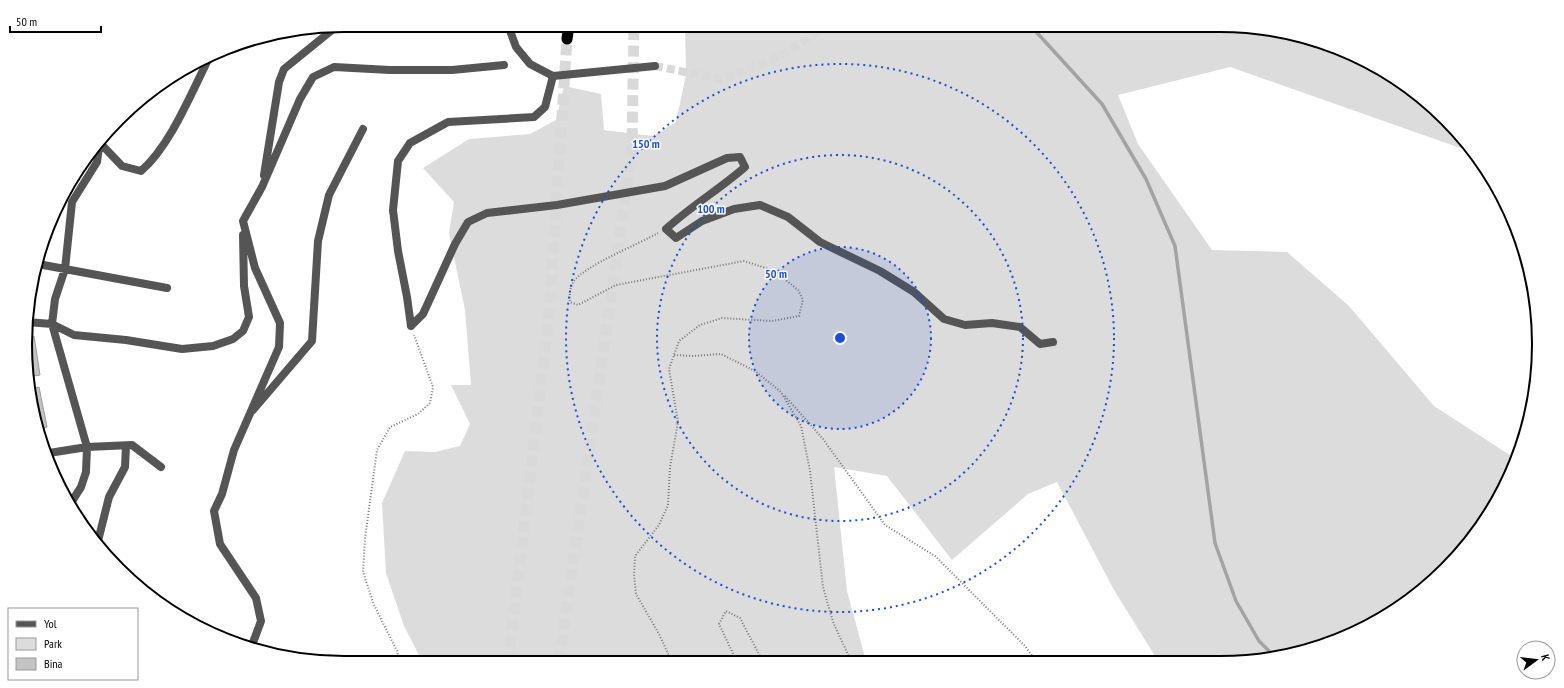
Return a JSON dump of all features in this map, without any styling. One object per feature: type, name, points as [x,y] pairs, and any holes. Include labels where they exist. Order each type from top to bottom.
[{"type":"highway","points":[[567,39],[568,32]]},
{"type":"street","points":[[511,32],[516,47],[530,64],[553,76],[654,66]]},
{"type":"street","points":[[262,187],[280,82],[284,69],[329,33]]},
{"type":"street","points":[[103,146],[122,166],[141,171],[154,160],[176,122],[206,64]]},
{"type":"street","points":[[33,322],[52,324],[74,335],[126,340],[182,349],[213,346],[234,338],[243,331],[249,317],[244,286],[243,221],[262,187],[300,99],[313,77],[334,67],[390,70],[452,70],[504,65]]},
{"type":"street","points":[[411,326],[398,251],[393,210],[398,161],[410,143],[448,122],[534,117],[545,107],[553,76]]},
{"type":"street","points":[[247,417],[312,341],[318,241],[329,195],[363,129]]},
{"type":"street","points":[[74,500],[81,487],[86,472],[87,447],[52,324],[55,299],[65,269],[72,202],[97,162],[98,151]]},
{"type":"street","points":[[411,326],[423,314],[455,244],[468,222],[487,213],[557,205],[665,186],[727,158],[740,157],[745,167],[720,189],[685,212],[666,229],[676,238],[702,221],[734,208],[760,205],[788,217],[820,242],[880,271],[914,292],[944,319],[965,325],[992,323],[1020,327],[1040,344],[1053,342]]},
{"type":"street","points":[[243,221],[255,268],[280,323],[279,347],[247,417],[234,450],[222,494],[214,512],[220,544],[256,598],[261,621],[253,642]]},
{"type":"street","points":[[43,265],[167,288]]},
{"type":"street","points":[[52,453],[87,447],[132,445],[161,467]]},
{"type":"street","points":[[99,538],[109,497],[125,467],[126,446]]},
{"type":"path","points":[[666,229],[591,268],[575,280],[569,293],[570,302],[578,305],[616,285],[744,261],[774,270],[798,290],[803,300],[799,316],[772,321],[722,318],[700,324],[679,341],[674,354],[669,369],[678,422],[670,467],[668,505],[659,525],[636,556],[634,574],[636,594],[659,634],[669,656]]},
{"type":"path","points":[[398,656],[374,605],[363,572],[365,538],[377,450],[390,427],[418,414],[430,403],[433,387],[411,326]]},
{"type":"path","points":[[674,354],[693,356],[721,354],[755,371],[782,392],[823,439],[886,525],[935,556],[1025,646],[1032,656]]},
{"type":"path","points":[[782,392],[801,426],[810,471],[823,587],[833,622],[848,656]]},
{"type":"path","points":[[734,656],[719,624],[726,611],[740,618],[761,656]]},
{"type":"green space","points":[[685,32],[1220,32],[1281,38],[1320,49],[1358,64],[1410,96],[1441,123],[1464,149],[1230,67],[1118,95],[1138,144],[1212,250],[1287,252],[1349,306],[1434,406],[1511,456],[1500,482],[1468,534],[1455,550],[1426,579],[1410,592],[1358,624],[1320,639],[1281,650],[1220,656],[1155,656],[1114,590],[1057,482],[1028,494],[952,560],[887,476],[834,467],[847,591],[865,656],[419,656],[404,626],[386,573],[382,503],[405,451],[435,452],[460,446],[470,424],[451,385],[471,385],[465,310],[449,233],[454,202],[423,168],[469,139],[530,134],[556,120],[564,86],[601,94],[604,130],[653,136],[676,122],[686,75]]},
{"type":"building","points":[[32,336],[34,336],[40,375],[34,376],[32,344]]},
{"type":"building","points":[[39,387],[47,427],[44,427],[43,425],[35,388]]},
{"type":"waterway","points":[[1036,32],[1102,104],[1146,179],[1175,246],[1215,543],[1236,601],[1259,641],[1270,652]]},
{"type":"tunnel","points":[[560,656],[632,150],[634,32]]},
{"type":"tunnel","points":[[655,66],[720,79],[771,61],[817,32]]},
{"type":"tunnel","points":[[509,656],[549,315],[567,39]]}]
